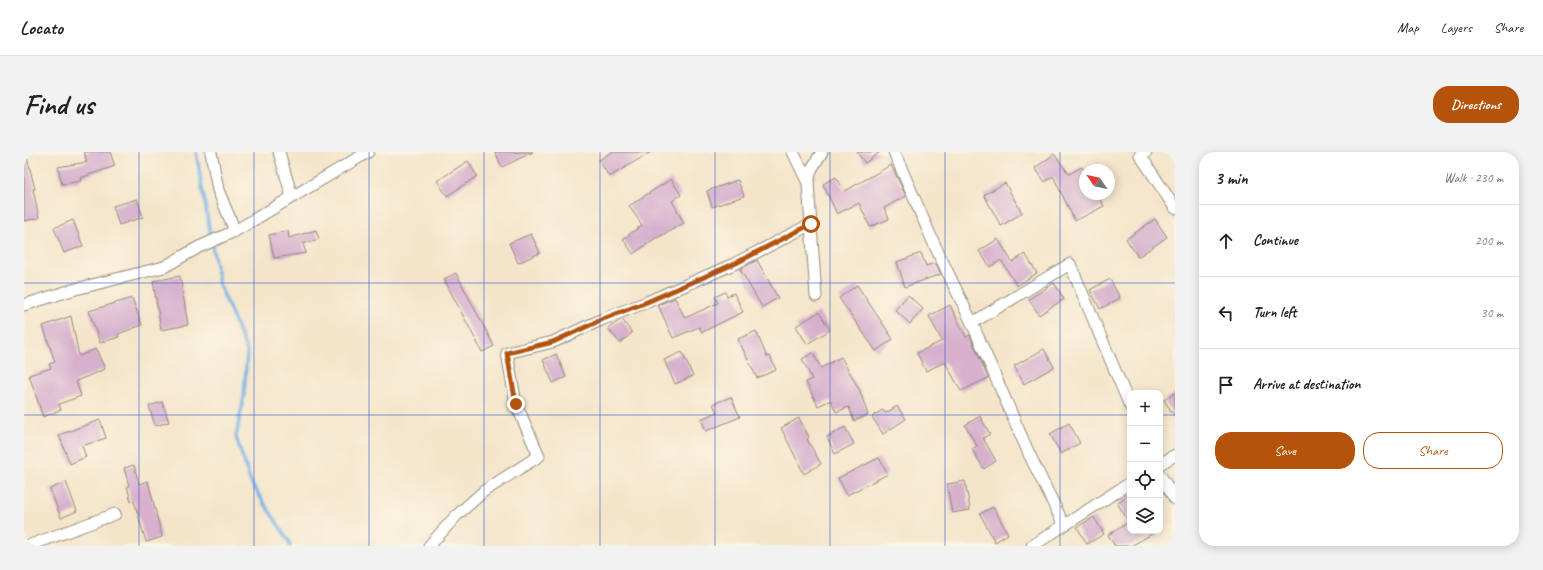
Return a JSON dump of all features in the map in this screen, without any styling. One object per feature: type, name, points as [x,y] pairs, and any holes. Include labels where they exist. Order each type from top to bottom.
[{"type":"street","points":[[211,152],[218,190],[235,232]]},
{"type":"street","points":[[279,152],[292,197]]},
{"type":"street","points":[[24,305],[72,290],[164,267],[199,247],[235,232],[368,152]]},
{"type":"street","points":[[793,152],[808,183]]},
{"type":"street","points":[[816,296],[808,183],[811,170],[822,152]]},
{"type":"street","points":[[894,152],[972,323],[1030,456],[1064,525]]},
{"type":"street","points":[[1141,153],[1175,208]]},
{"type":"street","points":[[429,546],[456,516],[484,491],[540,456],[516,404],[507,353],[553,342],[603,319],[647,302],[736,263],[811,224]]},
{"type":"street","points":[[972,323],[1070,264],[1127,399]]},
{"type":"street","points":[[1163,462],[1175,455]]},
{"type":"street","points":[[1163,480],[1174,496]]},
{"type":"street","points":[[1032,546],[1127,485]]},
{"type":"street","points":[[28,546],[114,514]]},
{"type":"building","points":[[84,152],[110,152],[115,166],[80,178],[81,181],[62,184],[58,167],[87,162]]},
{"type":"building","points":[[495,152],[533,152],[502,167]]},
{"type":"building","points":[[612,152],[651,152],[609,177],[599,160]]},
{"type":"building","points":[[857,152],[880,152],[865,163]]},
{"type":"building","points":[[1054,154],[1069,174],[1079,169],[1079,200],[1100,200],[1104,206],[1075,221],[1053,176],[1045,182],[1035,168]]},
{"type":"building","points":[[27,157],[35,189],[33,189],[39,218],[24,221],[24,158]]},
{"type":"building","points":[[468,161],[477,176],[447,196],[437,181]]},
{"type":"building","points":[[891,165],[906,196],[884,208],[889,219],[870,227],[859,203],[837,214],[823,184],[836,177],[845,191]]},
{"type":"building","points":[[671,179],[681,195],[672,201],[684,223],[657,237],[633,254],[623,239],[642,225],[629,206]]},
{"type":"building","points":[[738,180],[744,196],[712,207],[707,191]]},
{"type":"building","points":[[1005,183],[1022,213],[1001,226],[984,195]]},
{"type":"building","points":[[137,199],[143,217],[119,225],[113,206]]},
{"type":"building","points":[[1155,219],[1167,237],[1138,257],[1126,239]]},
{"type":"building","points":[[73,220],[83,246],[64,253],[54,228]]},
{"type":"building","points":[[316,230],[319,239],[303,244],[306,253],[274,258],[269,235],[288,231],[289,238]]},
{"type":"building","points":[[531,234],[540,253],[518,263],[509,243]]},
{"type":"building","points":[[998,239],[1012,262],[1025,254],[1037,273],[1017,286],[1001,260],[990,267],[979,251]]},
{"type":"building","points":[[921,253],[926,266],[935,263],[941,274],[905,287],[897,262]]},
{"type":"building","points":[[757,260],[778,298],[762,307],[740,269]]},
{"type":"building","points":[[456,273],[494,346],[482,352],[444,279]]},
{"type":"building","points":[[180,276],[188,325],[161,330],[153,281]]},
{"type":"building","points":[[1110,279],[1120,298],[1100,309],[1090,290]]},
{"type":"building","points":[[1054,283],[1064,299],[1039,315],[1029,299]]},
{"type":"building","points":[[857,285],[893,339],[876,351],[839,298]]},
{"type":"building","points":[[725,292],[727,296],[734,293],[743,312],[702,332],[699,327],[673,338],[658,305],[675,298],[685,318],[718,303],[715,297]]},
{"type":"building","points":[[908,295],[923,309],[910,324],[895,310]]},
{"type":"building","points":[[132,298],[142,325],[118,334],[119,337],[100,343],[89,311]]},
{"type":"building","points":[[950,305],[966,337],[970,335],[988,378],[961,391],[945,362],[926,371],[917,353],[942,341],[929,316]]},
{"type":"building","points":[[819,312],[830,330],[807,344],[796,326]]},
{"type":"building","points":[[71,316],[79,356],[96,349],[105,369],[76,381],[81,396],[59,404],[61,410],[43,417],[29,375],[51,368],[49,364],[55,362],[43,326]]},
{"type":"building","points":[[622,319],[632,333],[620,343],[608,328]]},
{"type":"building","points":[[756,331],[767,357],[770,356],[776,370],[757,378],[738,339]]},
{"type":"building","points":[[1044,349],[1054,367],[1024,384],[1014,366]]},
{"type":"building","points":[[682,352],[693,376],[675,384],[664,360]]},
{"type":"building","points":[[813,353],[821,368],[841,357],[860,391],[868,415],[854,421],[849,407],[836,412],[831,400],[818,406],[806,382],[812,379],[802,359]]},
{"type":"building","points":[[556,354],[566,377],[553,383],[543,360]]},
{"type":"building","points":[[1175,393],[1175,417],[1164,400]]},
{"type":"building","points":[[731,397],[740,417],[706,431],[701,419],[717,412],[713,404]]},
{"type":"building","points":[[162,402],[169,422],[155,426],[149,406]]},
{"type":"building","points":[[897,406],[906,419],[883,434],[872,417],[882,410],[886,413]]},
{"type":"building","points":[[980,416],[990,434],[983,438],[996,461],[984,469],[972,449],[977,446],[965,425]]},
{"type":"building","points":[[799,418],[809,437],[807,439],[821,464],[804,474],[781,428]]},
{"type":"building","points":[[100,420],[106,438],[82,446],[86,457],[70,464],[59,435]]},
{"type":"building","points":[[1069,423],[1080,443],[1061,454],[1050,434]]},
{"type":"building","points":[[845,427],[854,444],[835,454],[827,437]]},
{"type":"building","points":[[879,458],[888,474],[847,495],[838,478]]},
{"type":"building","points":[[134,465],[139,484],[148,481],[162,537],[146,542],[134,501],[131,502],[127,486],[129,486],[124,468]]},
{"type":"building","points":[[965,481],[970,510],[952,513],[947,484]]},
{"type":"building","points":[[66,482],[77,511],[61,518],[50,489]]},
{"type":"building","points":[[1127,496],[1127,519],[1117,503]]},
{"type":"building","points":[[993,507],[1008,534],[995,542],[980,514]]},
{"type":"building","points":[[1094,517],[1104,534],[1087,544],[1077,527]]},
{"type":"building","points":[[1127,523],[1127,534],[1152,534],[1131,546],[1115,546],[1108,535]]},
{"type":"waterway","points":[[196,152],[219,284],[247,351],[244,396],[236,437],[251,483],[289,541],[290,546]]},
{"type":"route","points":[[516,404],[507,353],[553,342],[603,319],[647,302],[736,263],[811,224]]}]
